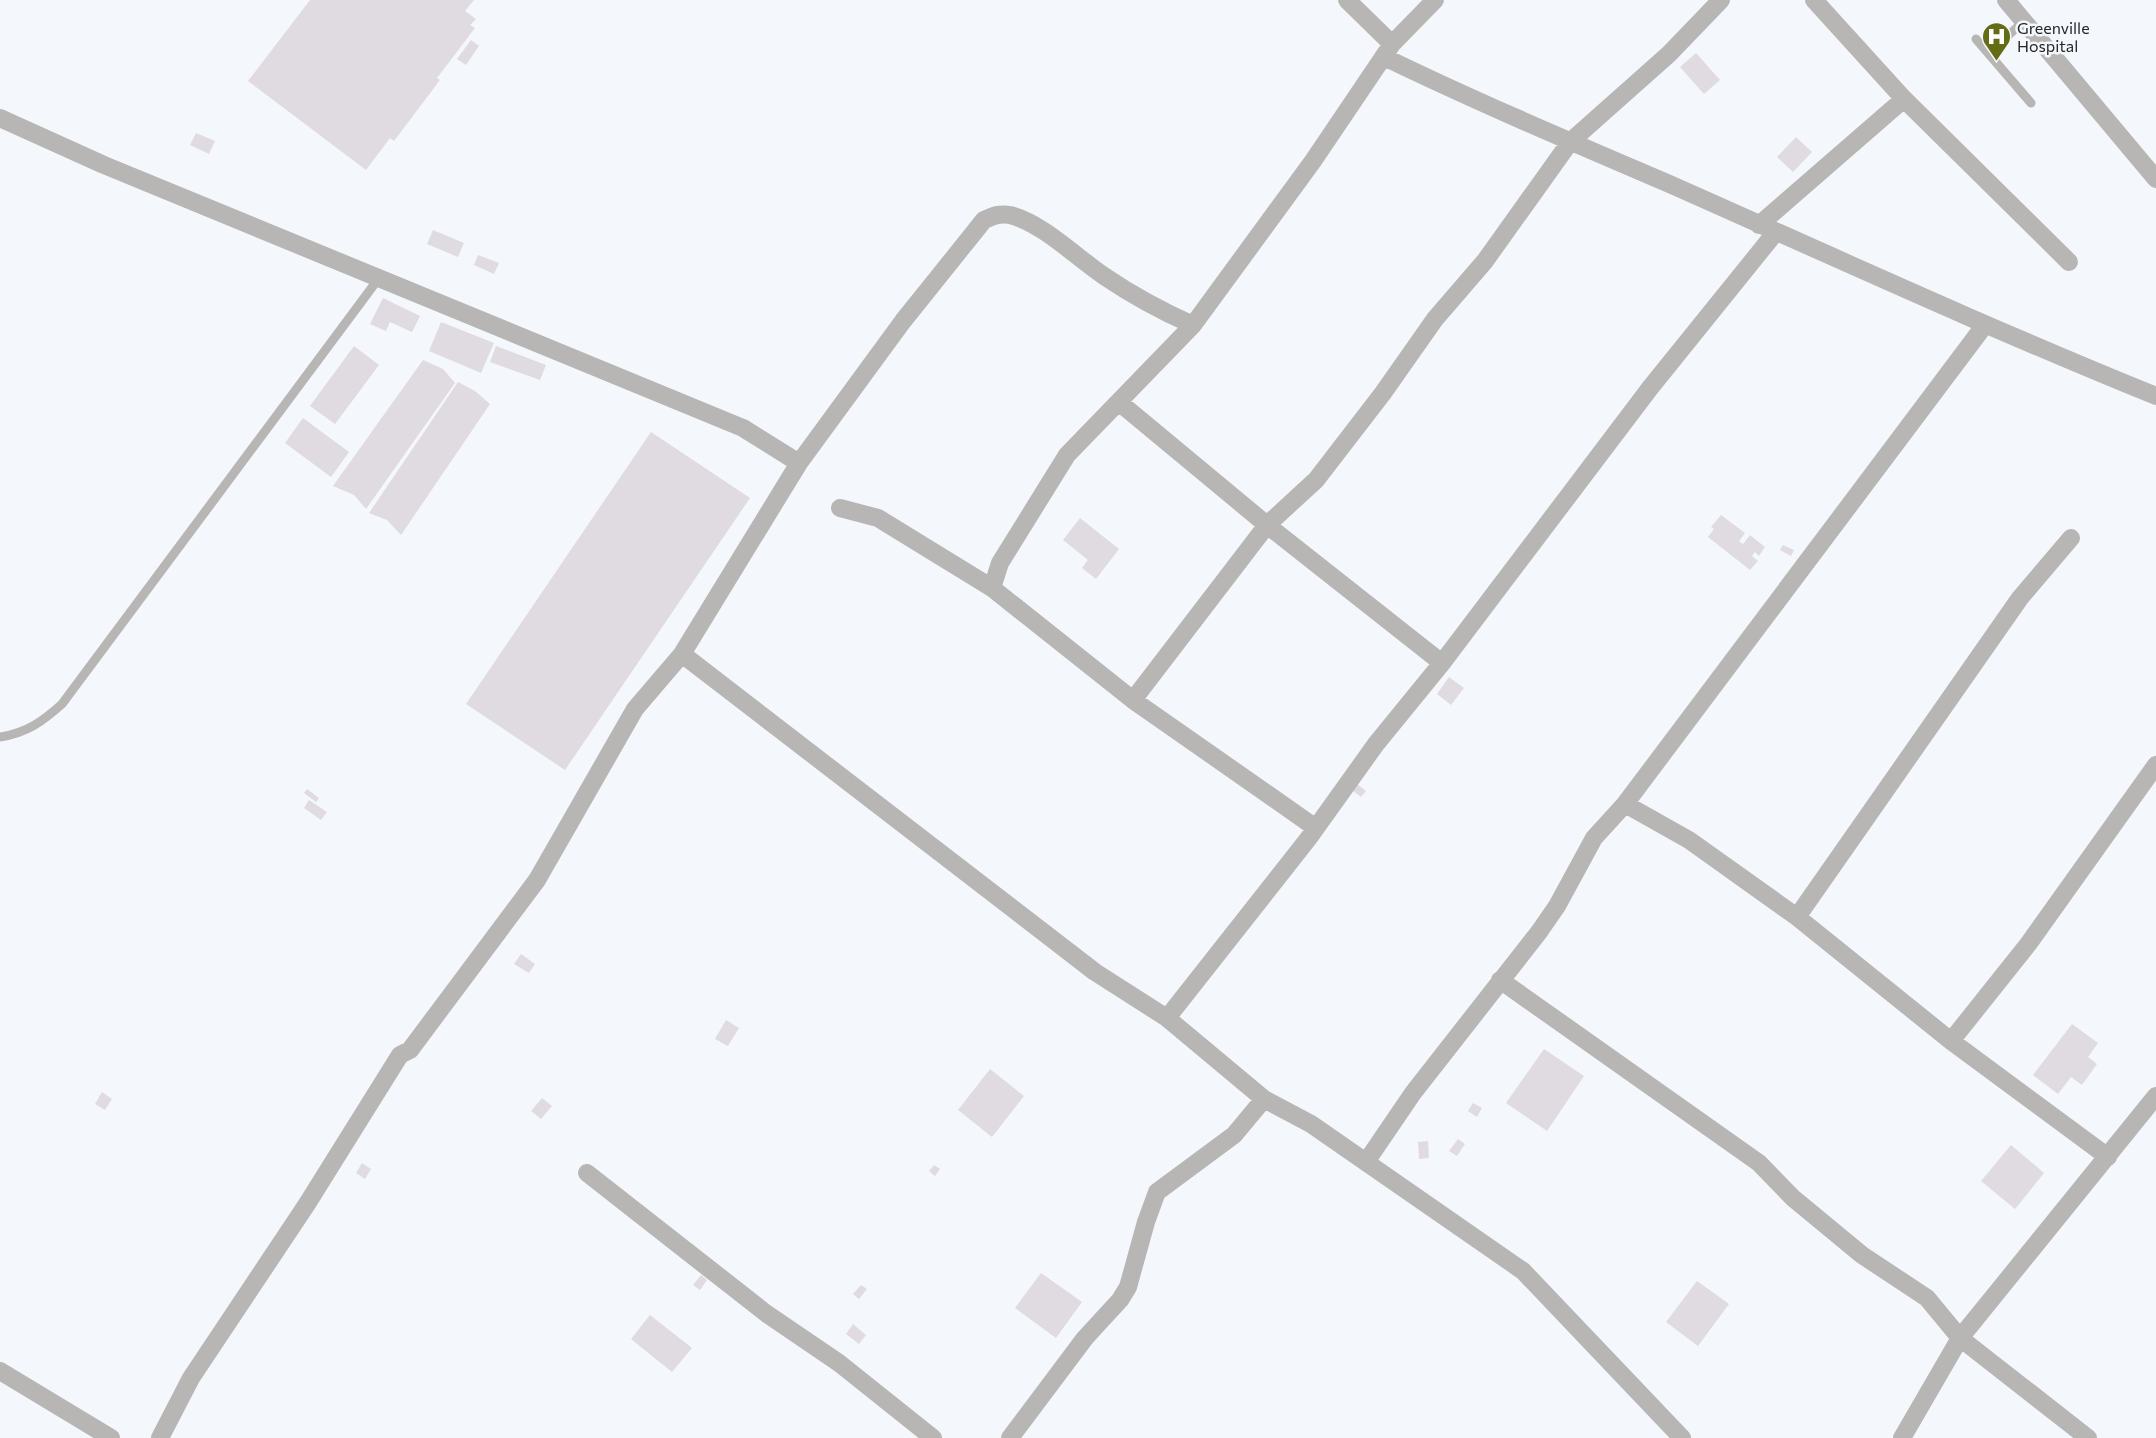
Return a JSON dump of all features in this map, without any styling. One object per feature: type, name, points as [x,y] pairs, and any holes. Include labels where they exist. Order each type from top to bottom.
[{"type":"street","points":[[1347,0],[1388,50],[1470,99],[1984,326],[2156,396]]},
{"type":"street","points":[[992,588],[1000,563],[1067,455],[1080,439],[1120,403],[1193,325],[1313,161],[1388,50],[1435,0]]},
{"type":"street","points":[[1133,700],[1267,525],[1316,480],[1383,393],[1435,319],[1485,261],[1570,142],[1669,54],[1721,0]]},
{"type":"street","points":[[1814,0],[1904,99],[2069,262]]},
{"type":"street","points":[[2006,0],[2154,173]]},
{"type":"street","points":[[1167,1018],[1316,828],[1376,744],[1442,663],[1767,229],[1904,99]]},
{"type":"street","points":[[0,117],[104,165],[743,428],[799,463]]},
{"type":"street","points":[[160,1438],[191,1378],[308,1204],[400,1054],[410,1050],[537,880],[635,709],[682,654],[799,463],[910,312],[984,220],[996,214],[1011,215],[1044,232],[1140,298],[1193,325]]},
{"type":"street","points":[[1366,1162],[1413,1093],[1557,906],[1594,838],[1625,804],[1984,326]]},
{"type":"street","points":[[1120,403],[1267,525],[1442,663]]},
{"type":"street","points":[[840,508],[878,518],[992,588],[1133,700],[1316,828]]},
{"type":"street","points":[[1797,917],[2020,598],[2071,538]]},
{"type":"street","points":[[682,654],[1095,972],[1167,1018],[1264,1099],[1311,1124],[1523,1271],[1682,1438]]},
{"type":"street","points":[[1951,1041],[2029,943],[2156,765]]},
{"type":"street","points":[[1625,804],[1689,840],[1797,917],[1951,1041],[2108,1157]]},
{"type":"street","points":[[1500,980],[1759,1164],[1793,1198],[1862,1255],[1927,1298],[1960,1338],[2088,1438]]},
{"type":"street","points":[[1902,1438],[1960,1338],[2156,1096]]},
{"type":"street","points":[[1010,1438],[1085,1338],[1120,1300],[1128,1287],[1157,1192],[1233,1135],[1264,1099]]},
{"type":"street","points":[[587,1173],[767,1314],[838,1363],[933,1438]]},
{"type":"street","points":[[0,1371],[111,1438]]},
{"type":"lane","points":[[1989,53],[2024,21]]},
{"type":"lane","points":[[1976,39],[2031,103]]},
{"type":"lane","points":[[0,737],[16,734],[39,724],[62,704],[379,278]]},
{"type":"building","points":[[310,0],[474,0],[465,11],[476,19],[470,25],[475,28],[437,78],[440,80],[394,141],[390,138],[366,170],[248,81]]},
{"type":"building","points":[[471,40],[479,46],[466,65],[457,59]]},
{"type":"building","points":[[1696,53],[1720,80],[1704,94],[1680,67]]},
{"type":"building","points":[[196,133],[215,141],[209,154],[190,145]]},
{"type":"building","points":[[1796,137],[1812,152],[1793,172],[1777,157]]},
{"type":"building","points":[[433,230],[464,243],[458,257],[427,244]]},
{"type":"building","points":[[478,255],[499,263],[494,274],[474,265]]},
{"type":"building","points":[[383,298],[420,316],[412,332],[390,322],[386,331],[370,324]]},
{"type":"building","points":[[441,322],[494,343],[481,373],[429,351]]},
{"type":"building","points":[[354,346],[379,365],[335,424],[310,406]]},
{"type":"building","points":[[496,346],[546,365],[540,380],[490,362]]},
{"type":"building","points":[[423,360],[443,369],[455,383],[366,509],[354,495],[333,486]]},
{"type":"building","points":[[458,382],[475,391],[490,404],[401,535],[387,520],[369,513]]},
{"type":"building","points":[[303,418],[349,452],[331,477],[285,443]]},
{"type":"building","points":[[651,432],[750,498],[565,770],[466,704]]},
{"type":"building","points":[[1721,515],[1745,533],[1739,541],[1743,544],[1750,535],[1765,547],[1759,556],[1755,552],[1752,556],[1758,561],[1750,570],[1708,537],[1714,529],[1711,527]]},
{"type":"building","points":[[1080,518],[1119,549],[1096,579],[1082,568],[1088,560],[1063,540]]},
{"type":"building","points":[[1783,545],[1794,550],[1791,556],[1780,550]]},
{"type":"building","points":[[1449,677],[1464,688],[1451,705],[1437,694]]},
{"type":"building","points":[[1357,784],[1366,791],[1361,797],[1352,790]]},
{"type":"building","points":[[307,789],[319,798],[316,802],[304,793]]},
{"type":"building","points":[[309,800],[327,812],[321,820],[304,808]]},
{"type":"building","points":[[521,954],[535,964],[529,973],[514,964]]},
{"type":"building","points":[[726,1020],[739,1028],[728,1046],[715,1039]]},
{"type":"building","points":[[2072,1024],[2098,1043],[2088,1057],[2097,1064],[2082,1085],[2071,1077],[2058,1094],[2033,1075]]},
{"type":"building","points":[[1544,1049],[1584,1076],[1547,1131],[1506,1103]]},
{"type":"building","points":[[990,1069],[1024,1096],[992,1137],[958,1110]]},
{"type":"building","points":[[102,1092],[112,1099],[105,1110],[95,1104]]},
{"type":"building","points":[[542,1098],[552,1106],[541,1119],[531,1111]]},
{"type":"building","points":[[1473,1103],[1482,1108],[1477,1117],[1468,1111]]},
{"type":"building","points":[[1458,1139],[1465,1144],[1457,1156],[1449,1151]]},
{"type":"building","points":[[1428,1141],[1429,1158],[1419,1159],[1418,1142]]},
{"type":"building","points":[[2011,1145],[2044,1173],[2015,1209],[1981,1181]]},
{"type":"building","points":[[362,1163],[371,1169],[365,1179],[356,1173]]},
{"type":"building","points":[[934,1165],[940,1169],[935,1176],[929,1171]]},
{"type":"building","points":[[1041,1273],[1082,1302],[1056,1338],[1015,1308]]},
{"type":"building","points":[[701,1275],[707,1280],[700,1290],[693,1285]]},
{"type":"building","points":[[1697,1281],[1729,1304],[1698,1346],[1666,1322]]},
{"type":"building","points":[[861,1285],[867,1289],[859,1299],[853,1294]]},
{"type":"building","points":[[650,1315],[692,1348],[672,1372],[631,1339]]},
{"type":"building","points":[[853,1324],[866,1335],[859,1344],[846,1334]]},
{"type":"place","name":"Greenville Hospital","points":[[1996,62]]}]
